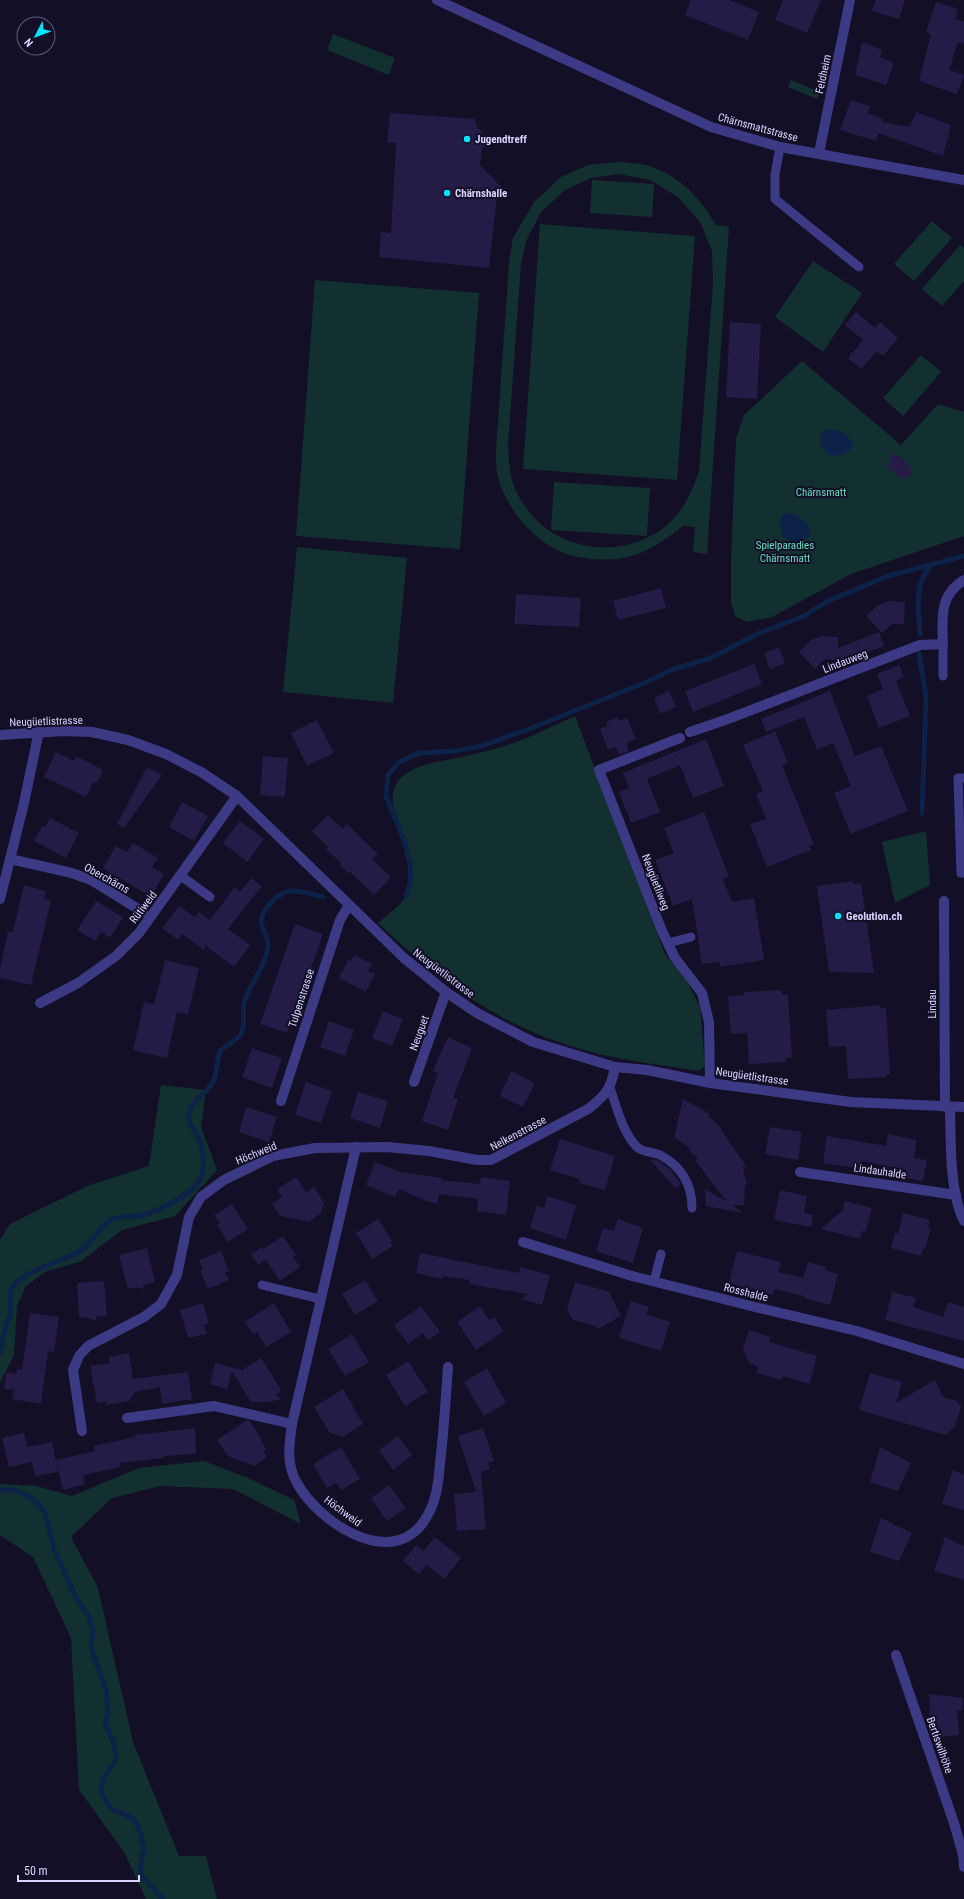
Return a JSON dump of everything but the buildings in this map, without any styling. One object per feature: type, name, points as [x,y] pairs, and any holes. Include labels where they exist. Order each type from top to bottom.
[{"type":"street","name":"Chärnsmattstrasse","points":[[437,0],[557,57],[712,127],[780,147],[964,180]]},
{"type":"street","name":"Feldheim","points":[[819,153],[850,0]]},
{"type":"street","points":[[943,644],[942,618],[946,598],[950,591],[964,580]]},
{"type":"street","name":"Lindauweg","points":[[690,732],[735,717],[920,645],[943,644]]},
{"type":"street","points":[[0,899],[39,731]]},
{"type":"street","name":"Neugüetlistrasse","points":[[0,735],[17,735],[39,731],[92,732],[128,740],[166,754],[201,772],[238,796],[404,958],[446,992],[477,1013],[534,1042],[615,1067],[647,1070],[710,1082],[851,1102],[964,1107]]},
{"type":"street","name":"Neugüetliweg","points":[[680,738],[599,770],[668,944],[675,958],[702,992],[706,1003],[711,1040],[710,1082]]},
{"type":"street","name":"Rütiweid","points":[[40,1003],[78,983],[116,956],[139,933],[238,796]]},
{"type":"street","name":"Oberchärns","points":[[10,859],[72,872],[91,880],[143,912]]},
{"type":"street","name":"Lindau","points":[[944,901],[948,1107]]},
{"type":"street","name":"Tulpenstrasse","points":[[281,1101],[340,920],[349,905]]},
{"type":"street","name":"Neuguet","points":[[414,1082],[446,992]]},
{"type":"street","points":[[610,1088],[615,1067]]},
{"type":"street","name":"Nelkenstrasse","points":[[356,1147],[387,1147],[429,1151],[477,1160],[492,1160],[588,1109],[602,1098],[610,1088]]},
{"type":"street","points":[[948,1107],[956,1195],[964,1221]]},
{"type":"street","name":"Höchweid","points":[[82,1431],[73,1370],[79,1356],[88,1346],[144,1317],[161,1304],[177,1276],[185,1230],[189,1217],[202,1198],[224,1180],[273,1156],[315,1148],[356,1147],[292,1424],[288,1448],[289,1461],[296,1483],[303,1493],[320,1510],[350,1534],[372,1541],[387,1542],[401,1540],[421,1525],[435,1498],[446,1400],[448,1367]]},
{"type":"street","name":"Lindauhalde","points":[[800,1172],[956,1195]]},
{"type":"street","name":"Rosshalde","points":[[523,1242],[654,1281],[857,1331],[964,1364]]},
{"type":"street","points":[[127,1418],[214,1406],[292,1424]]},
{"type":"street","name":"Bertiswilhöhe","points":[[896,1655],[954,1823],[963,1855],[964,1867]]},
{"type":"lane","points":[[780,147],[775,175],[775,199],[859,267]]},
{"type":"lane","points":[[943,644],[943,676]]},
{"type":"lane","points":[[964,778],[958,778],[961,873],[964,873]]},
{"type":"lane","points":[[181,876],[210,897]]},
{"type":"lane","points":[[668,944],[691,937]]},
{"type":"lane","points":[[610,1088],[629,1137],[639,1148],[660,1155],[676,1166],[687,1181],[692,1193],[692,1208]]},
{"type":"lane","points":[[654,1281],[662,1254]]},
{"type":"lane","points":[[262,1285],[320,1300]]},
{"type":"green space","points":[[333,34],[395,58],[389,75],[327,50]]},
{"type":"green space","points":[[791,80],[820,92],[817,99],[788,87]]},
{"type":"green space","points":[[618,162],[631,163],[648,166],[663,172],[681,183],[697,198],[716,225],[729,227],[707,554],[693,552],[695,527],[683,526],[647,550],[622,558],[594,559],[564,553],[540,539],[519,518],[504,494],[499,481],[496,465],[496,445],[509,263],[513,238],[534,202],[561,177],[588,165]],"holes":[[[619,174],[650,180],[678,197],[700,222],[712,251],[713,283],[699,471],[689,496],[684,504],[674,518],[658,532],[644,539],[623,546],[603,547],[582,545],[563,538],[546,528],[531,514],[519,497],[511,477],[508,446],[521,264],[526,241],[541,212],[565,190],[591,178]]]},
{"type":"green space","points":[[592,180],[654,184],[652,217],[590,213]]},
{"type":"green space","points":[[932,221],[952,238],[914,281],[894,264]]},
{"type":"green space","points":[[540,224],[695,236],[677,480],[523,469]]},
{"type":"green space","points":[[960,245],[964,248],[964,281],[942,306],[922,289]]},
{"type":"green space","points":[[813,261],[862,293],[823,352],[775,317]]},
{"type":"green space","points":[[315,280],[479,293],[460,549],[296,536]]},
{"type":"green space","points":[[921,355],[941,372],[903,416],[883,398]]},
{"type":"green space","name":"Chärnsmatt","points":[[802,361],[901,445],[938,404],[964,412],[964,536],[851,574],[772,617],[747,622],[735,616],[731,602],[731,559],[736,438],[744,415]]},
{"type":"green space","points":[[554,482],[650,488],[647,536],[551,530]]},
{"type":"green space","points":[[297,547],[407,558],[393,703],[283,692]]},
{"type":"green space","points":[[575,716],[665,954],[688,983],[700,1007],[705,1066],[699,1071],[591,1052],[530,1031],[476,1002],[451,985],[426,966],[378,923],[399,905],[408,893],[412,878],[411,863],[396,815],[393,800],[395,787],[403,776],[418,767],[479,753],[510,744]]},
{"type":"green space","points":[[926,831],[930,885],[895,903],[882,842]]},
{"type":"green space","points":[[161,1085],[206,1090],[201,1127],[217,1170],[175,1216],[122,1230],[80,1262],[47,1271],[26,1286],[17,1306],[14,1355],[0,1383],[0,1240],[10,1224],[87,1186],[149,1166]]},
{"type":"green space","points":[[204,1461],[248,1478],[294,1500],[301,1524],[233,1489],[160,1486],[112,1498],[71,1537],[98,1588],[133,1742],[179,1856],[206,1856],[217,1899],[146,1899],[124,1852],[79,1790],[71,1638],[33,1557],[0,1535],[0,1484],[36,1486],[72,1496],[139,1468]]},
{"type":"water","points":[[829,429],[838,430],[844,433],[854,445],[843,454],[836,456],[828,455],[820,443],[821,433]]},
{"type":"water","points":[[792,513],[800,517],[805,522],[811,536],[797,541],[783,537],[779,522],[783,514]]},
{"type":"waterway","points":[[406,896],[411,881],[410,864],[404,840],[386,796],[388,775],[399,762],[419,753],[455,751],[481,746],[529,729],[649,681],[671,670],[711,658],[757,634],[804,616],[828,601],[888,576],[964,556]]},
{"type":"waterway","points":[[920,634],[918,606],[919,589],[925,573],[931,565]]},
{"type":"waterway","points":[[919,653],[926,697],[922,813]]},
{"type":"waterway","points":[[0,1353],[6,1324],[11,1314],[10,1292],[15,1284],[31,1273],[84,1249],[102,1227],[114,1218],[138,1216],[153,1212],[187,1193],[198,1183],[202,1173],[203,1155],[197,1134],[190,1123],[189,1113],[194,1103],[207,1090],[214,1080],[220,1051],[241,1034],[244,1023],[243,1011],[246,997],[264,962],[268,948],[261,921],[262,915],[276,898],[288,892],[300,891],[323,897]]},
{"type":"waterway","points":[[0,1491],[11,1489],[24,1494],[32,1498],[45,1513],[54,1549],[75,1596],[88,1615],[93,1630],[91,1648],[106,1689],[108,1713],[105,1724],[114,1743],[116,1756],[115,1762],[103,1778],[101,1792],[112,1809],[130,1817],[135,1821],[141,1834],[144,1849],[140,1868],[142,1876],[163,1899]]},
{"type":"place","name":"Jugendtreff","points":[[467,139]]},
{"type":"place","name":"Chärnshalle","points":[[447,193]]},
{"type":"place","name":"Geolution.ch","points":[[838,916]]},
{"type":"park label","name":"Spielparadies Chärnsmatt","points":[[785,551]]}]
